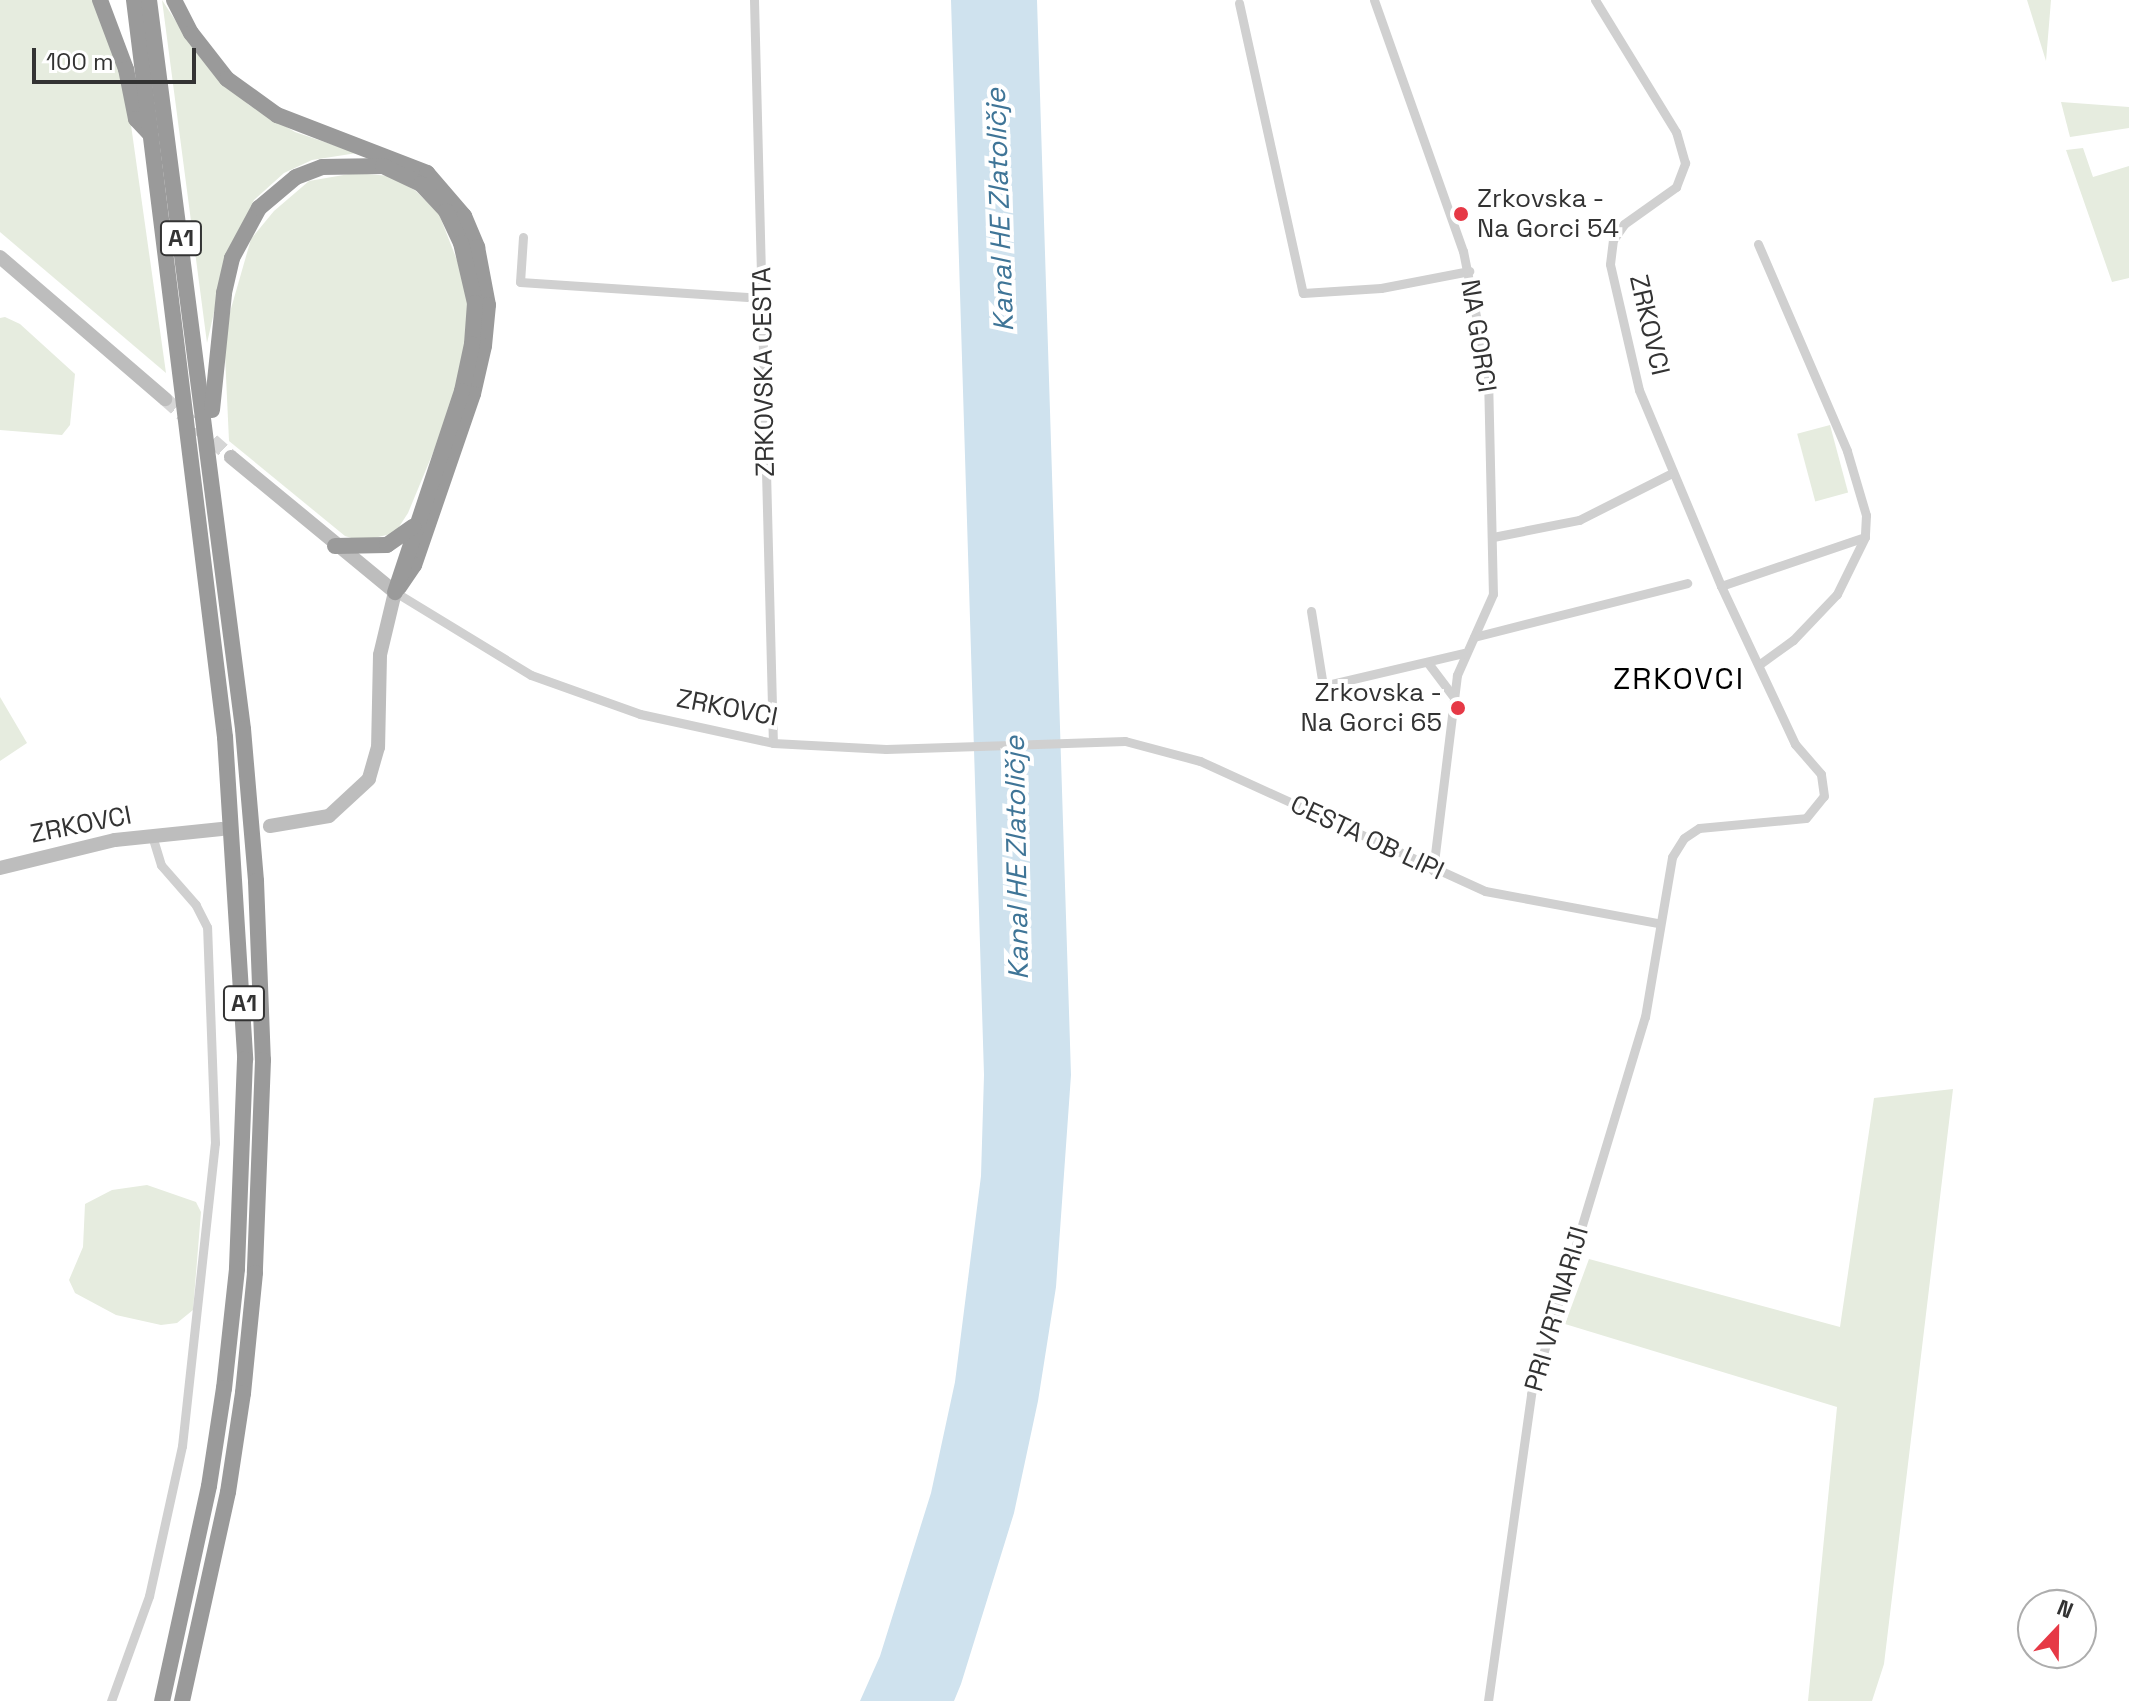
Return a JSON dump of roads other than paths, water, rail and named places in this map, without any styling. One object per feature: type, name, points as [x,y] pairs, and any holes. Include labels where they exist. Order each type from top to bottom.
[{"type":"highway","points":[[100,0],[126,69],[136,119],[150,135]]},
{"type":"highway","name":"A1","points":[[134,0],[228,768],[245,1059],[238,1253],[224,1388],[209,1486],[162,1701]]},
{"type":"highway","name":"A1","points":[[149,0],[255,867],[261,1163],[237,1436],[182,1701]]},
{"type":"highway","points":[[174,0],[209,58],[237,87],[277,115],[427,173],[464,216],[477,247],[488,305],[473,394],[414,565],[395,592]]},
{"type":"highway","points":[[209,476],[218,467],[211,402],[216,333],[232,258],[259,208],[296,177],[350,163],[383,166],[421,184],[446,211],[466,258],[475,303],[462,391],[414,526],[395,592]]},
{"type":"highway","points":[[335,546],[387,545],[414,526]]},
{"type":"street","name":"ZRKOVSKA CESTA","points":[[754,0],[773,743]]},
{"type":"street","name":"NA GORCI","points":[[1374,0],[1469,271],[1488,376],[1493,594],[1464,653],[1453,696],[1433,871]]},
{"type":"street","name":"ZRKOVCI","points":[[1595,0],[1676,132],[1685,163],[1676,187],[1624,224],[1613,240],[1610,264],[1639,390],[1670,474],[1721,586],[1761,663],[1795,744],[1821,774],[1824,796],[1806,818],[1713,825],[1684,838],[1672,857],[1658,923]]},
{"type":"street","points":[[1239,3],[1303,293],[1381,288],[1469,271]]},
{"type":"street","points":[[523,237],[520,282],[762,298]]},
{"type":"street","points":[[1758,244],[1852,466],[1866,515],[1865,537],[1837,594],[1793,640],[1761,663]]},
{"type":"street","points":[[0,257],[165,399]]},
{"type":"street","name":"ZRKOVCI","points":[[231,457],[335,546],[395,592],[494,656],[587,697],[773,743],[886,749],[1081,742]]},
{"type":"street","points":[[1493,537],[1579,520],[1670,474]]},
{"type":"street","points":[[1721,586],[1865,537]]},
{"type":"street","points":[[1474,637],[1687,583]]},
{"type":"street","points":[[270,826],[329,816],[369,779],[378,747],[380,655],[395,592]]},
{"type":"street","points":[[1311,611],[1323,686],[1464,653]]},
{"type":"street","points":[[1428,663],[1453,696]]},
{"type":"street","name":"CESTA OB LIPI","points":[[1081,742],[1125,741],[1200,761],[1433,871],[1485,891],[1658,923]]},
{"type":"street","name":"ZRKOVCI","points":[[0,868],[152,836],[221,829]]},
{"type":"street","points":[[111,1701],[149,1596],[182,1446],[214,1158],[207,927],[196,905],[161,865],[152,836]]},
{"type":"street","name":"PRI VRTNARIJI","points":[[1488,1701],[1531,1394],[1645,1017],[1658,923]]},
{"type":"water","name":"Kanal HE Zlatoličje","points":[[951,0],[1037,0],[1071,1075],[1056,1287],[1038,1401],[1014,1513],[961,1684],[954,1701],[860,1701],[880,1656],[931,1493],[955,1382],[981,1176],[984,1075]]},
{"type":"tunnel","points":[[165,399],[231,457]]},
{"type":"place","name":"Zrkovska - Na Gorci 54","points":[[1461,214]]},
{"type":"place","name":"Zrkovska - Na Gorci 65","points":[[1458,708]]},
{"type":"district","name":"ZRKOVCI","points":[[1679,679]]}]
